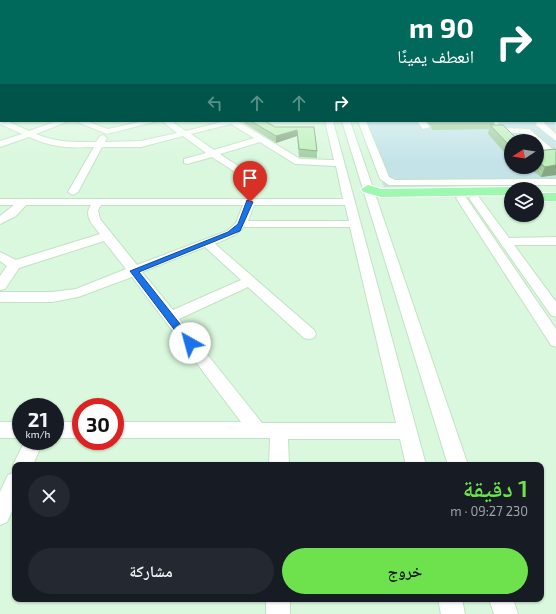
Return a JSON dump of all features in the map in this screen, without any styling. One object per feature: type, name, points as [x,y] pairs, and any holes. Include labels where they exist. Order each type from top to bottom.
[{"type":"main road","points":[[368,189],[380,193],[504,191]]},
{"type":"main road","points":[[544,190],[556,190]]},
{"type":"main road","points":[[544,197],[556,197]]},
{"type":"main road","points":[[372,203],[384,199],[504,198]]},
{"type":"street","points":[[2,122],[57,145],[141,144],[230,122]]},
{"type":"street","points":[[0,144],[62,122]]},
{"type":"street","points":[[82,122],[108,132],[150,122]]},
{"type":"street","points":[[0,298],[65,296],[78,293],[207,243],[238,229],[251,197],[252,184],[247,177],[167,122]]},
{"type":"street","points":[[236,122],[298,162],[339,163]]},
{"type":"street","points":[[329,122],[415,462]]},
{"type":"street","points":[[346,122],[457,462]]},
{"type":"street","points":[[362,122],[385,178],[393,183],[556,182]]},
{"type":"street","points":[[493,122],[501,130],[534,125],[552,131],[556,138]]},
{"type":"street","points":[[534,125],[556,147]]},
{"type":"street","points":[[534,125],[556,157]]},
{"type":"street","points":[[73,192],[99,145],[108,132]]},
{"type":"street","points":[[187,161],[261,139]]},
{"type":"street","points":[[0,192],[86,192],[251,197],[348,198]]},
{"type":"street","points":[[80,202],[86,192]]},
{"type":"street","points":[[0,202],[98,202],[251,197]]},
{"type":"street","points":[[467,198],[506,242],[551,298],[556,312]]},
{"type":"street","points":[[467,198],[556,341]]},
{"type":"street","points":[[0,221],[12,214],[23,202]]},
{"type":"street","points":[[98,202],[92,215],[258,431]]},
{"type":"street","points":[[241,224],[355,224]]},
{"type":"street","points":[[0,286],[14,265],[107,236]]},
{"type":"street","points":[[506,242],[556,241]]},
{"type":"street","points":[[207,243],[309,334]]},
{"type":"street","points":[[0,256],[14,265]]},
{"type":"street","points":[[170,317],[250,281]]},
{"type":"street","points":[[0,430],[12,430]]},
{"type":"street","points":[[124,430],[408,432]]},
{"type":"street","points":[[279,431],[279,462]]},
{"type":"street","points":[[24,462],[30,450]]},
{"type":"street","points":[[0,515],[12,489]]},
{"type":"street","points":[[278,602],[278,614]]},
{"type":"street","points":[[451,602],[453,614]]},
{"type":"street","points":[[502,602],[506,614]]},
{"type":"shaded area","points":[[0,122],[556,122],[556,614],[0,614]]},
{"type":"shaded area","points":[[359,122],[555,122],[556,185],[544,185],[544,182],[504,182],[504,186],[384,187]]},
{"type":"building","points":[[253,122],[267,122],[275,127],[314,127],[317,151],[299,149],[297,130],[276,136]]},
{"type":"building","points":[[490,125],[503,125],[512,134],[504,134],[504,140]]},
{"type":"building","points":[[544,150],[556,150],[556,165],[544,166]]},
{"type":"route","points":[[190,343],[134,271],[238,229],[250,202]]}]
